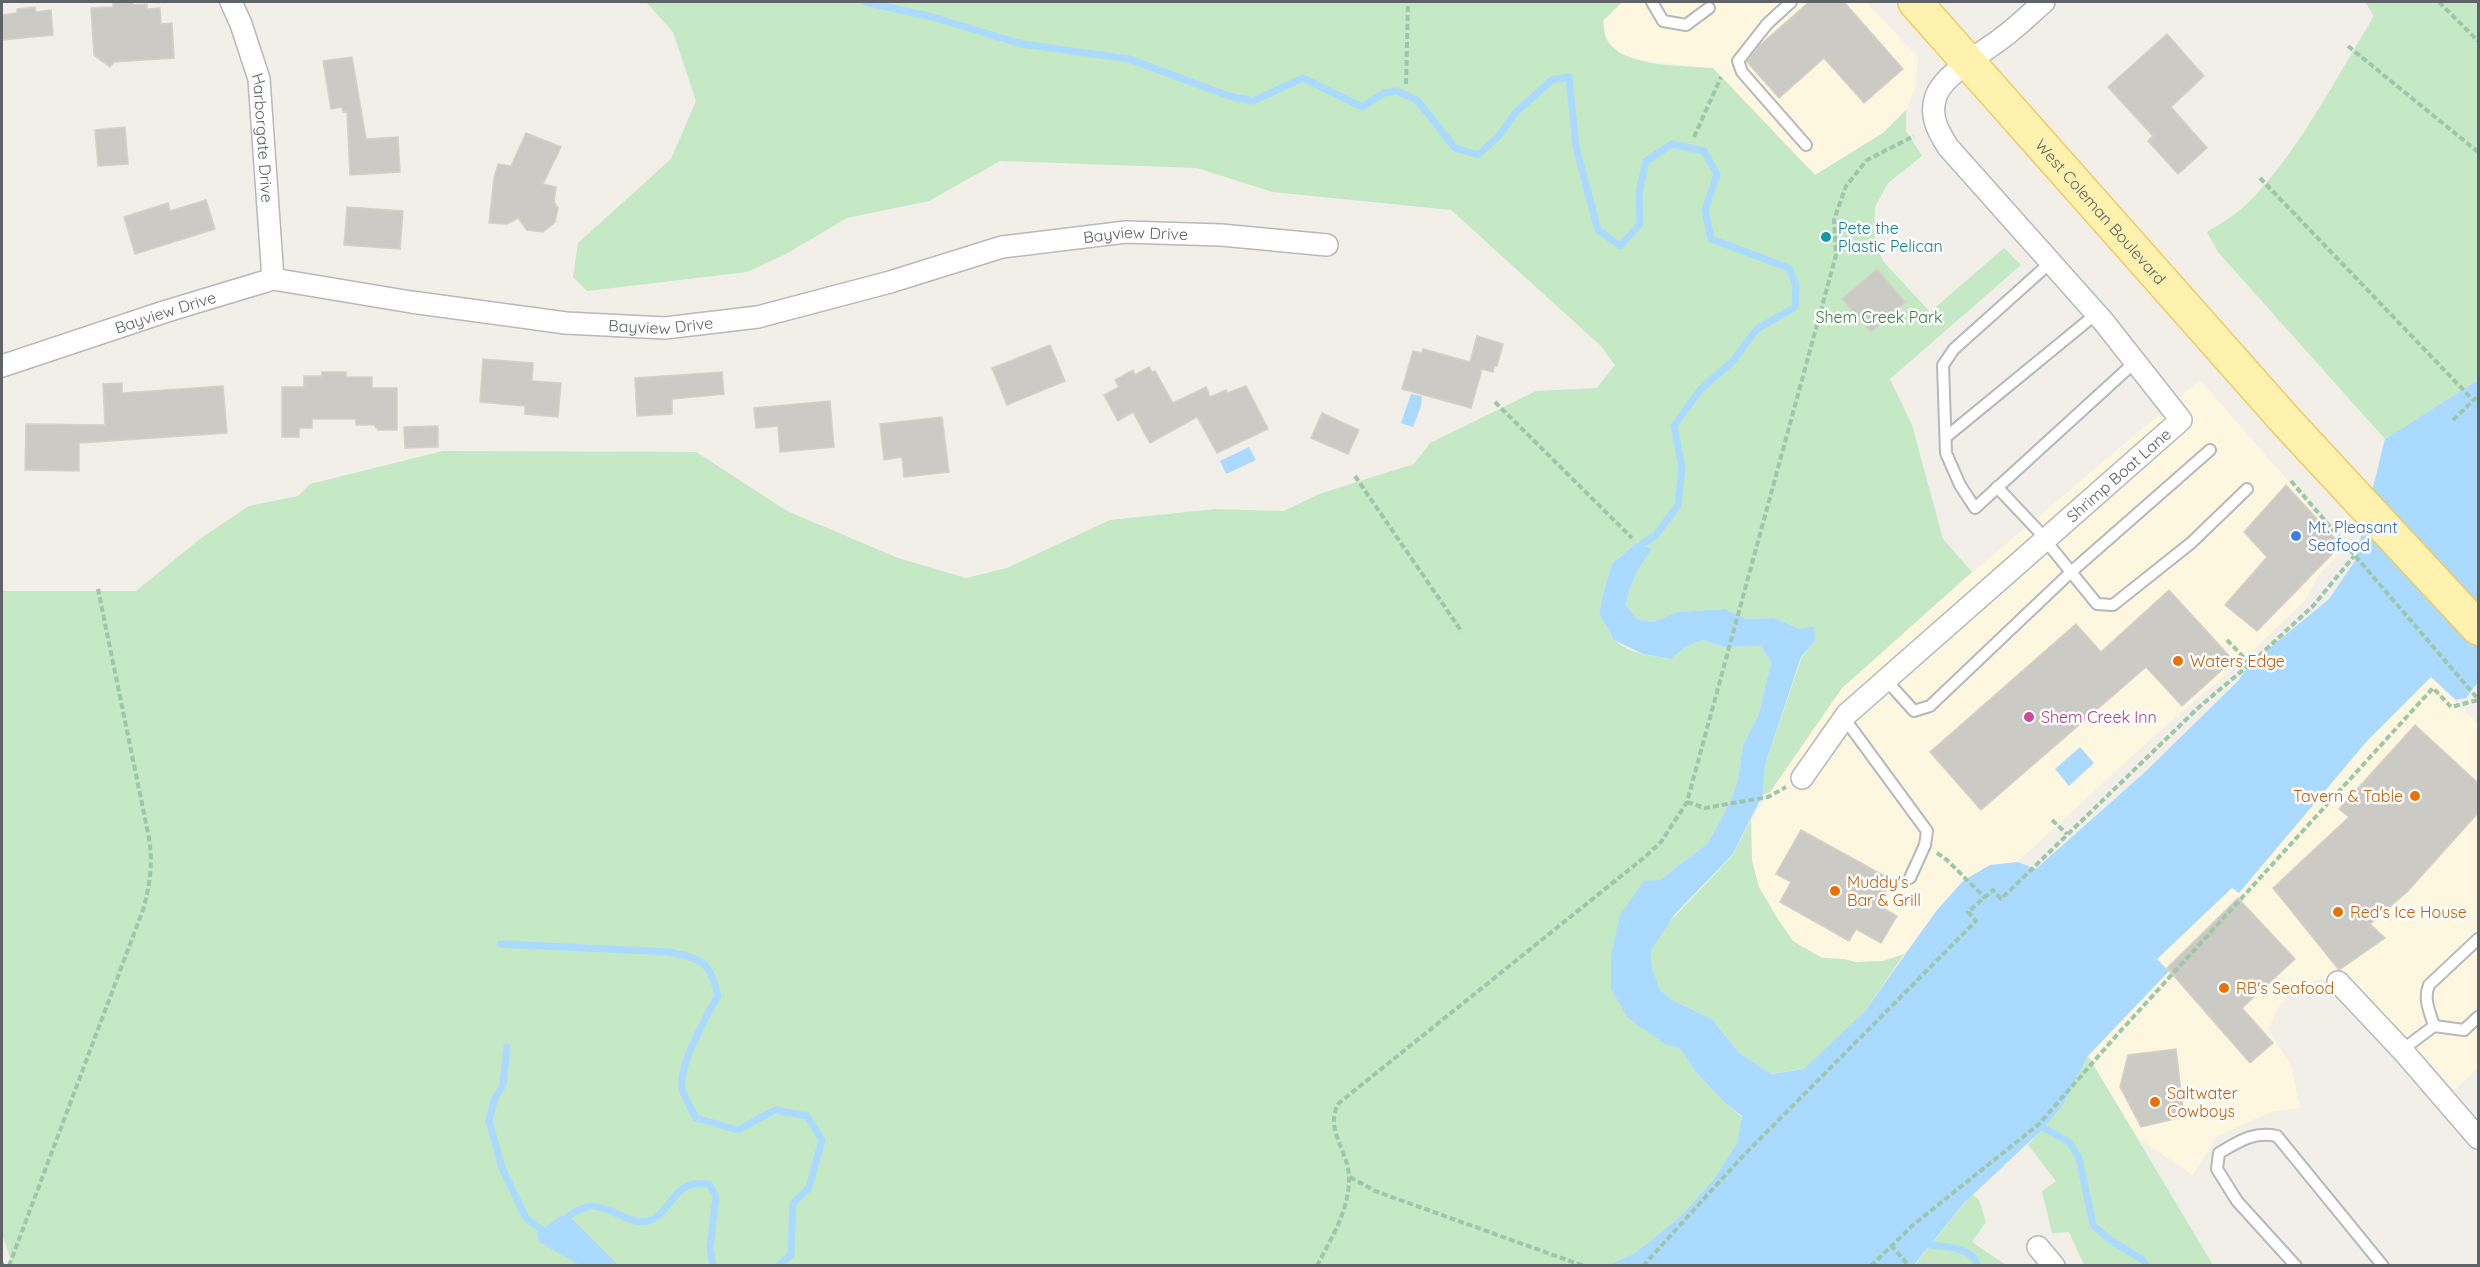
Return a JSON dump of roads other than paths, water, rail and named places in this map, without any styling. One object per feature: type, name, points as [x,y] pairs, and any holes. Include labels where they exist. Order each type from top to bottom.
[{"type":"main road","name":"West Coleman Boulevard","points":[[1915,2],[2286,421],[2478,628]]},
{"type":"street","name":"Harborgate Drive","points":[[231,2],[241,24],[259,79],[273,279]]},
{"type":"street","name":"Shrimp Boat Lane","points":[[1802,778],[1844,718],[2181,420],[2096,314],[1948,147],[1934,126],[1935,97],[1940,88],[2044,2]]},
{"type":"street","name":"Bayview Drive","points":[[2,366],[167,311],[273,279],[411,302],[566,323],[664,328],[758,317],[890,282],[1002,247],[1126,232],[1221,235],[1327,245]]},
{"type":"street","points":[[2338,982],[2476,1130]]},
{"type":"street","points":[[2038,1246],[2054,1266]]},
{"type":"lane","points":[[1652,2],[1663,21],[1686,25],[1709,8]]},
{"type":"lane","points":[[1791,2],[1767,24],[1738,61],[1742,72],[1806,145]]},
{"type":"lane","points":[[2050,262],[1954,349],[1943,365],[1946,453],[1960,485],[1975,508],[2135,362]]},
{"type":"lane","points":[[1946,437],[2096,314]]},
{"type":"lane","points":[[1886,680],[1914,711],[1930,706],[2071,572],[2210,450]]},
{"type":"lane","points":[[1997,487],[2045,540],[2097,604],[2113,605],[2191,543],[2247,489]]},
{"type":"lane","points":[[1844,718],[1927,831],[1925,846],[1910,878]]},
{"type":"lane","points":[[2434,1026],[2427,1003],[2428,985],[2478,939]]},
{"type":"lane","points":[[2402,1050],[2434,1026],[2464,1030],[2478,1017]]},
{"type":"lane","points":[[2296,1266],[2237,1201],[2217,1169],[2219,1153],[2246,1137],[2263,1133],[2277,1136],[2383,1266]]},
{"type":"water","points":[[2478,380],[2478,682],[2466,698],[2456,700],[2431,677],[2367,741],[2239,893],[2232,888],[2157,959],[2169,971],[2088,1056],[2064,1103],[2044,1128],[1965,1202],[1914,1265],[1610,1265],[1635,1253],[1681,1216],[1714,1179],[1737,1143],[1742,1116],[1725,1103],[1696,1072],[1680,1049],[1665,1044],[1628,1018],[1611,989],[1611,956],[1620,915],[1644,881],[1660,880],[1708,843],[1730,802],[1738,779],[1743,745],[1759,714],[1771,662],[1761,646],[1725,647],[1702,640],[1685,647],[1671,659],[1643,654],[1614,640],[1599,614],[1612,564],[1636,543],[1652,549],[1636,576],[1626,605],[1637,619],[1653,622],[1677,612],[1725,609],[1747,619],[1774,618],[1800,629],[1814,626],[1815,641],[1801,657],[1765,765],[1763,794],[1733,854],[1675,914],[1651,950],[1652,967],[1660,990],[1674,1001],[1712,1019],[1739,1053],[1771,1074],[1804,1069],[1865,1011],[1937,910],[1963,881],[1990,865],[2017,862],[2036,869],[2145,772],[2238,681],[2250,664],[2329,599],[2355,561],[2385,439]]},
{"type":"water","points":[[1411,394],[1422,396],[1421,406],[1413,427],[1401,423]]},
{"type":"water","points":[[1249,447],[1256,460],[1226,474],[1220,461]]},
{"type":"water","points":[[2080,747],[2094,763],[2069,786],[2055,769]]},
{"type":"water","points":[[561,1216],[569,1216],[618,1265],[580,1265],[539,1242],[537,1233]]},
{"type":"waterway","points":[[865,2],[932,17],[1022,44],[1129,59],[1229,96],[1253,101],[1303,78],[1362,107],[1384,93],[1397,91],[1417,100],[1455,148],[1478,155],[1499,136],[1515,113],[1552,80],[1569,77],[1576,147],[1598,230],[1620,246],[1640,224],[1639,192],[1646,161],[1672,144],[1704,151],[1717,174],[1705,210],[1711,239],[1789,268],[1796,286],[1795,307],[1757,329],[1733,361],[1700,390],[1674,426],[1682,468],[1678,505],[1656,535],[1641,545],[1637,552]]},
{"type":"waterway","points":[[500,944],[670,952],[698,960],[708,969],[718,996],[694,1041],[682,1079],[683,1092],[696,1118],[738,1130],[775,1110],[807,1116],[822,1140],[809,1188],[793,1203],[791,1255],[778,1266]]},
{"type":"waterway","points":[[507,1047],[503,1085],[495,1098],[489,1121],[502,1168],[526,1218],[542,1230]]},
{"type":"waterway","points":[[2044,1128],[2069,1142],[2079,1158],[2093,1225],[2110,1240],[2143,1260],[2146,1266]]},
{"type":"waterway","points":[[569,1216],[581,1209],[601,1207],[628,1219],[648,1221],[660,1215],[684,1188],[692,1184],[709,1184],[716,1196],[710,1248],[713,1266]]},
{"type":"waterway","points":[[1931,1245],[1959,1249],[1971,1255],[1978,1266]]},
{"type":"place","name":"Pete the Plastic Pelican","points":[[1826,237]]},
{"type":"place","name":"Mt. Pleasant Seafood","points":[[2296,536]]},
{"type":"place","name":"Waters Edge","points":[[2178,661]]},
{"type":"place","name":"Shem Creek Inn","points":[[2029,717]]},
{"type":"place","name":"Tavern & Table","points":[[2415,796]]},
{"type":"place","name":"Muddy's Bar & Grill","points":[[1835,891]]},
{"type":"place","name":"Red's Ice House","points":[[2338,912]]},
{"type":"place","name":"RB's Seafood","points":[[2224,988]]},
{"type":"place","name":"Saltwater Cowboys","points":[[2155,1102]]},
{"type":"park label","name":"Shem Creek Park","points":[[1879,317]]}]
